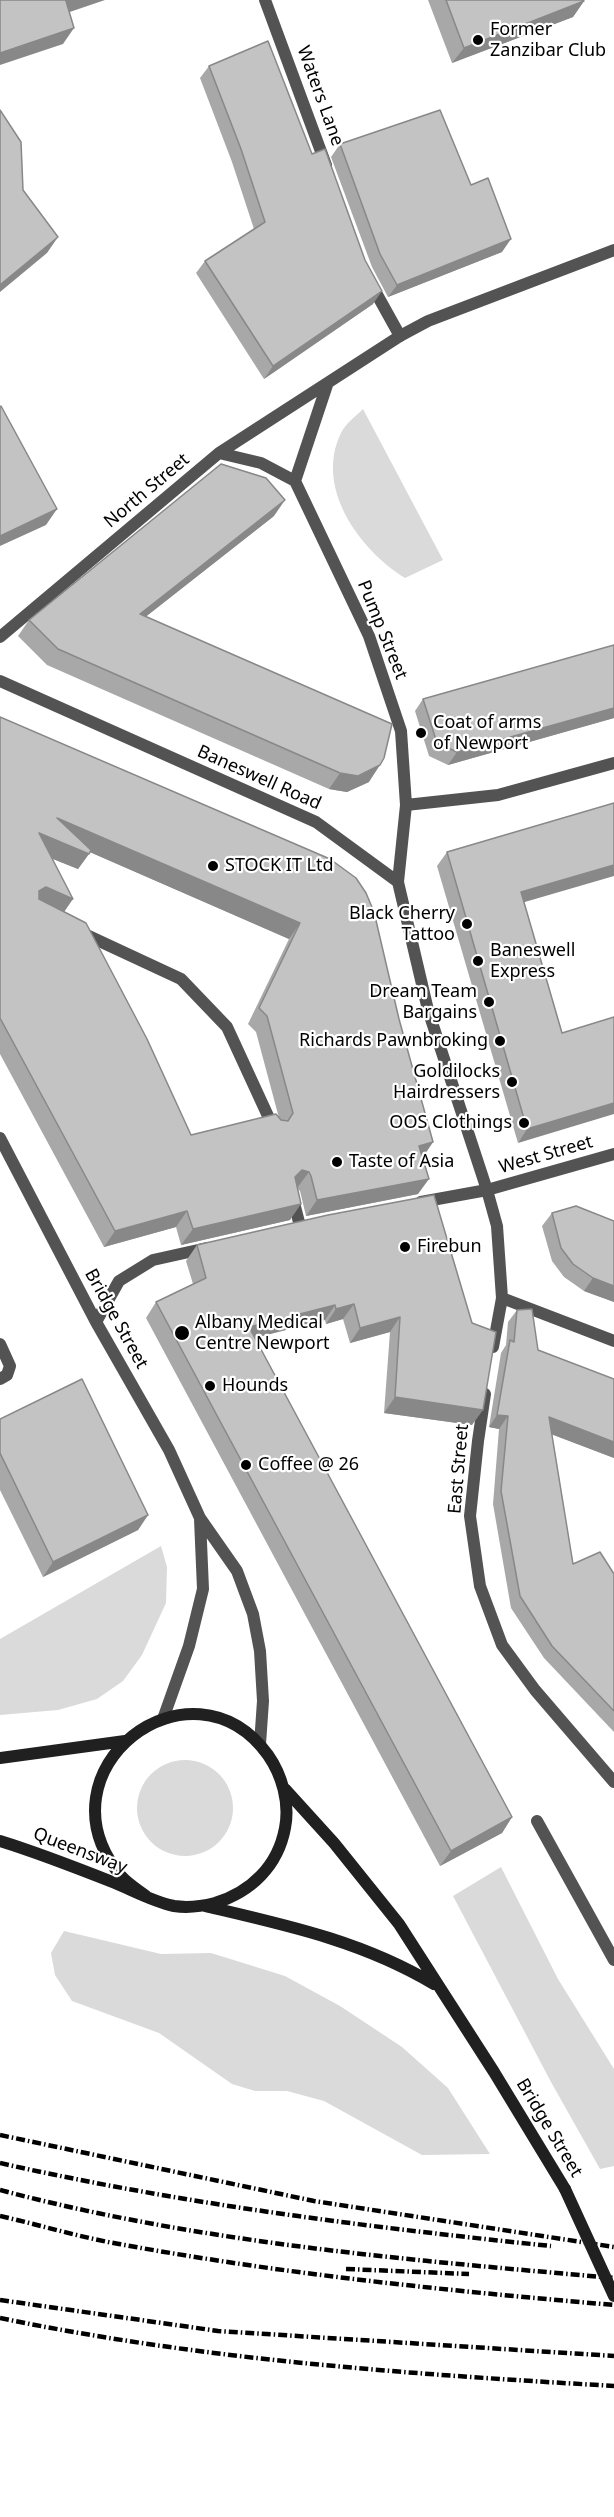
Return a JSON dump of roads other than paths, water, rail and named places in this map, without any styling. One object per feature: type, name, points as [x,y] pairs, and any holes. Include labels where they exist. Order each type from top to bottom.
[{"type":"main road","name":"Queensway","points":[[0,1841],[36,1852],[146,1896],[175,1906],[205,1906],[234,1897],[258,1880],[276,1856],[286,1827],[286,1797],[278,1769],[260,1744],[236,1726],[207,1716],[186,1715],[163,1719],[142,1727],[125,1741],[106,1765],[97,1794],[96,1824],[105,1853],[122,1878],[146,1896]]},
{"type":"main road","name":"Queensway","points":[[0,1758],[125,1741]]},
{"type":"main road","name":"Bridge Street","points":[[282,1786],[334,1843],[399,1924],[494,2072],[565,2189],[614,2296]]},
{"type":"main road","name":"Bridge Street","points":[[205,1906],[324,1934],[401,1964],[438,1987]]},
{"type":"street","name":"Waters Lane","points":[[264,0],[332,182]]},
{"type":"street","name":"North Street","points":[[0,637],[219,453],[327,386],[400,336],[428,321],[614,250]]},
{"type":"street","points":[[364,270],[400,336]]},
{"type":"street","points":[[219,453],[261,463],[295,481],[327,386]]},
{"type":"street","name":"Pump Street","points":[[295,481],[369,636],[401,730],[406,805],[398,882]]},
{"type":"street","name":"Baneswell Road","points":[[0,681],[316,822],[398,882]]},
{"type":"street","points":[[406,805],[498,795],[614,764]]},
{"type":"street","points":[[398,882],[428,1010],[497,1226],[501,1298],[490,1364]]},
{"type":"street","points":[[66,926],[181,979],[227,1027],[274,1129]]},
{"type":"street","name":"Bridge Street","points":[[0,1138],[96,1322],[169,1450],[200,1518],[237,1571],[253,1614],[260,1651],[263,1701],[260,1744]]},
{"type":"street","name":"West Street","points":[[407,1205],[487,1190],[614,1154]]},
{"type":"street","points":[[292,1194],[295,1227],[316,1222]]},
{"type":"street","points":[[96,1322],[119,1281],[153,1260],[221,1244]]},
{"type":"street","points":[[501,1298],[614,1341]]},
{"type":"street","points":[[0,1344],[10,1366],[7,1375],[0,1379]]},
{"type":"street","name":"East Street","points":[[487,1386],[470,1516],[480,1586],[502,1645],[535,1690],[614,1782]]},
{"type":"street","name":"Bridge Street","points":[[163,1719],[189,1646],[203,1589],[200,1518]]},
{"type":"street","points":[[537,1821],[614,1960]]},
{"type":"railway","points":[[0,2135],[314,2201],[614,2247]]},
{"type":"railway","points":[[0,2163],[137,2191],[274,2213],[551,2246]]},
{"type":"railway","points":[[0,2190],[151,2224],[228,2236],[382,2256],[614,2278]]},
{"type":"railway","points":[[0,2216],[104,2241],[304,2273],[614,2305]]},
{"type":"railway","points":[[346,2269],[469,2274]]},
{"type":"railway","points":[[0,2300],[218,2331],[614,2356]]},
{"type":"railway","points":[[0,2318],[153,2345],[229,2355],[383,2370],[614,2386]]},
{"type":"place","name":"Former Zanzibar Club","points":[[478,40]]},
{"type":"place","name":"Coat of arms of Newport","points":[[421,733]]},
{"type":"place","name":"STOCK IT Ltd","points":[[213,866]]},
{"type":"place","name":"Black Cherry Tattoo","points":[[467,924]]},
{"type":"place","name":"Baneswell Express","points":[[478,961]]},
{"type":"place","name":"Dream Team Bargains","points":[[489,1002]]},
{"type":"place","name":"Richards Pawnbroking","points":[[500,1041]]},
{"type":"place","name":"Goldilocks Hairdressers","points":[[512,1082]]},
{"type":"place","name":"OOS Clothings","points":[[524,1123]]},
{"type":"place","name":"Taste of Asia","points":[[337,1162]]},
{"type":"place","name":"Firebun","points":[[405,1247]]},
{"type":"place","name":"Albany Medical Centre Newport","points":[[182,1333]]},
{"type":"place","name":"Hounds","points":[[210,1386]]},
{"type":"place","name":"Coffee @ 26","points":[[246,1465]]}]
